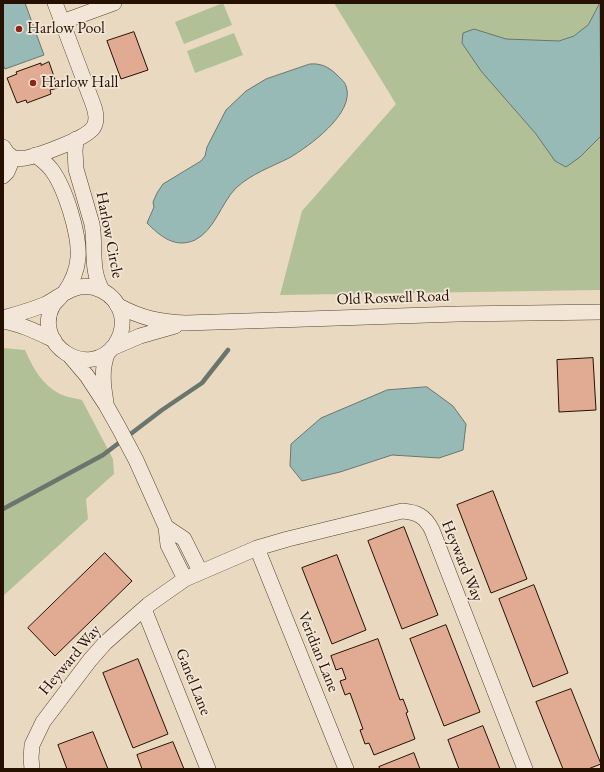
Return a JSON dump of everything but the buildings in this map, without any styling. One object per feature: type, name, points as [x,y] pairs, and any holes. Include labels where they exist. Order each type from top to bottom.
[{"type":"street","points":[[3,176],[7,172],[8,153],[21,159],[35,155],[82,136],[93,128],[96,122],[96,113],[55,3]]},
{"type":"street","points":[[62,22],[114,3]]},
{"type":"street","name":"Harlow Circle","points":[[76,139],[75,160],[80,184],[92,224],[94,235],[94,268],[102,290]]},
{"type":"street","name":"Harlow Circle","points":[[35,155],[51,168],[63,191],[78,245],[76,271],[72,281],[63,294]]},
{"type":"street","points":[[63,191],[80,184]]},
{"type":"street","points":[[3,319],[31,310],[74,288],[83,286],[102,290]]},
{"type":"street","name":"Old Roswell Road","points":[[102,290],[111,296],[117,305],[131,313],[146,319],[186,324],[458,314],[601,312]]},
{"type":"street","points":[[63,294],[53,305],[49,329],[60,350],[70,356],[87,376],[106,405],[136,460],[166,526],[168,545],[185,579]]},
{"type":"street","points":[[106,405],[103,371],[105,359],[118,340],[121,332],[121,313],[117,305]]},
{"type":"street","points":[[3,319],[16,323],[54,340]]},
{"type":"street","name":"Old Roswell Road","points":[[70,356],[80,359],[99,357],[110,350],[140,336],[186,324]]},
{"type":"street","name":"Heyward Way","points":[[32,769],[30,758],[32,745],[43,722],[90,660],[105,643],[144,609],[185,579],[200,571],[257,548],[402,511],[421,515],[428,522],[432,530],[525,769]]},
{"type":"street","points":[[166,526],[184,539],[200,571]]},
{"type":"street","name":"Veridian Lane","points":[[257,548],[346,769]]},
{"type":"street","name":"Ganel Lane","points":[[144,609],[208,769]]},
{"type":"green space","points":[[223,3],[232,25],[184,44],[175,22]]},
{"type":"green space","points":[[334,3],[601,3],[601,290],[280,295],[302,211],[396,104]]},
{"type":"green space","points":[[234,33],[243,55],[195,73],[187,51]]},
{"type":"green space","points":[[3,348],[25,350],[31,363],[48,386],[62,395],[82,400],[113,459],[114,474],[86,499],[88,519],[3,596]]},
{"type":"water","name":"Harlow Pool","points":[[3,3],[25,3],[44,55],[5,69],[3,65]]},
{"type":"water","points":[[600,3],[601,136],[580,157],[566,167],[555,161],[536,134],[481,71],[462,43],[463,33],[474,29],[506,39],[559,41],[574,36],[588,25]]},
{"type":"water","points":[[310,64],[318,64],[328,68],[345,83],[346,86],[347,96],[344,107],[337,118],[318,138],[289,158],[242,183],[231,194],[208,230],[195,240],[181,243],[168,240],[147,223],[154,207],[153,202],[163,184],[201,161],[205,156],[207,147],[226,110],[246,91],[266,79]]},
{"type":"water","points":[[427,387],[453,406],[466,424],[463,450],[439,458],[392,455],[340,472],[302,481],[290,466],[291,444],[321,418],[387,390]]},
{"type":"waterway","points":[[3,509],[103,455],[162,410],[202,383],[228,350]]},
{"type":"place","name":"Harlow Pool","points":[[19,29]]},
{"type":"place","name":"Harlow Hall","points":[[33,83]]}]
